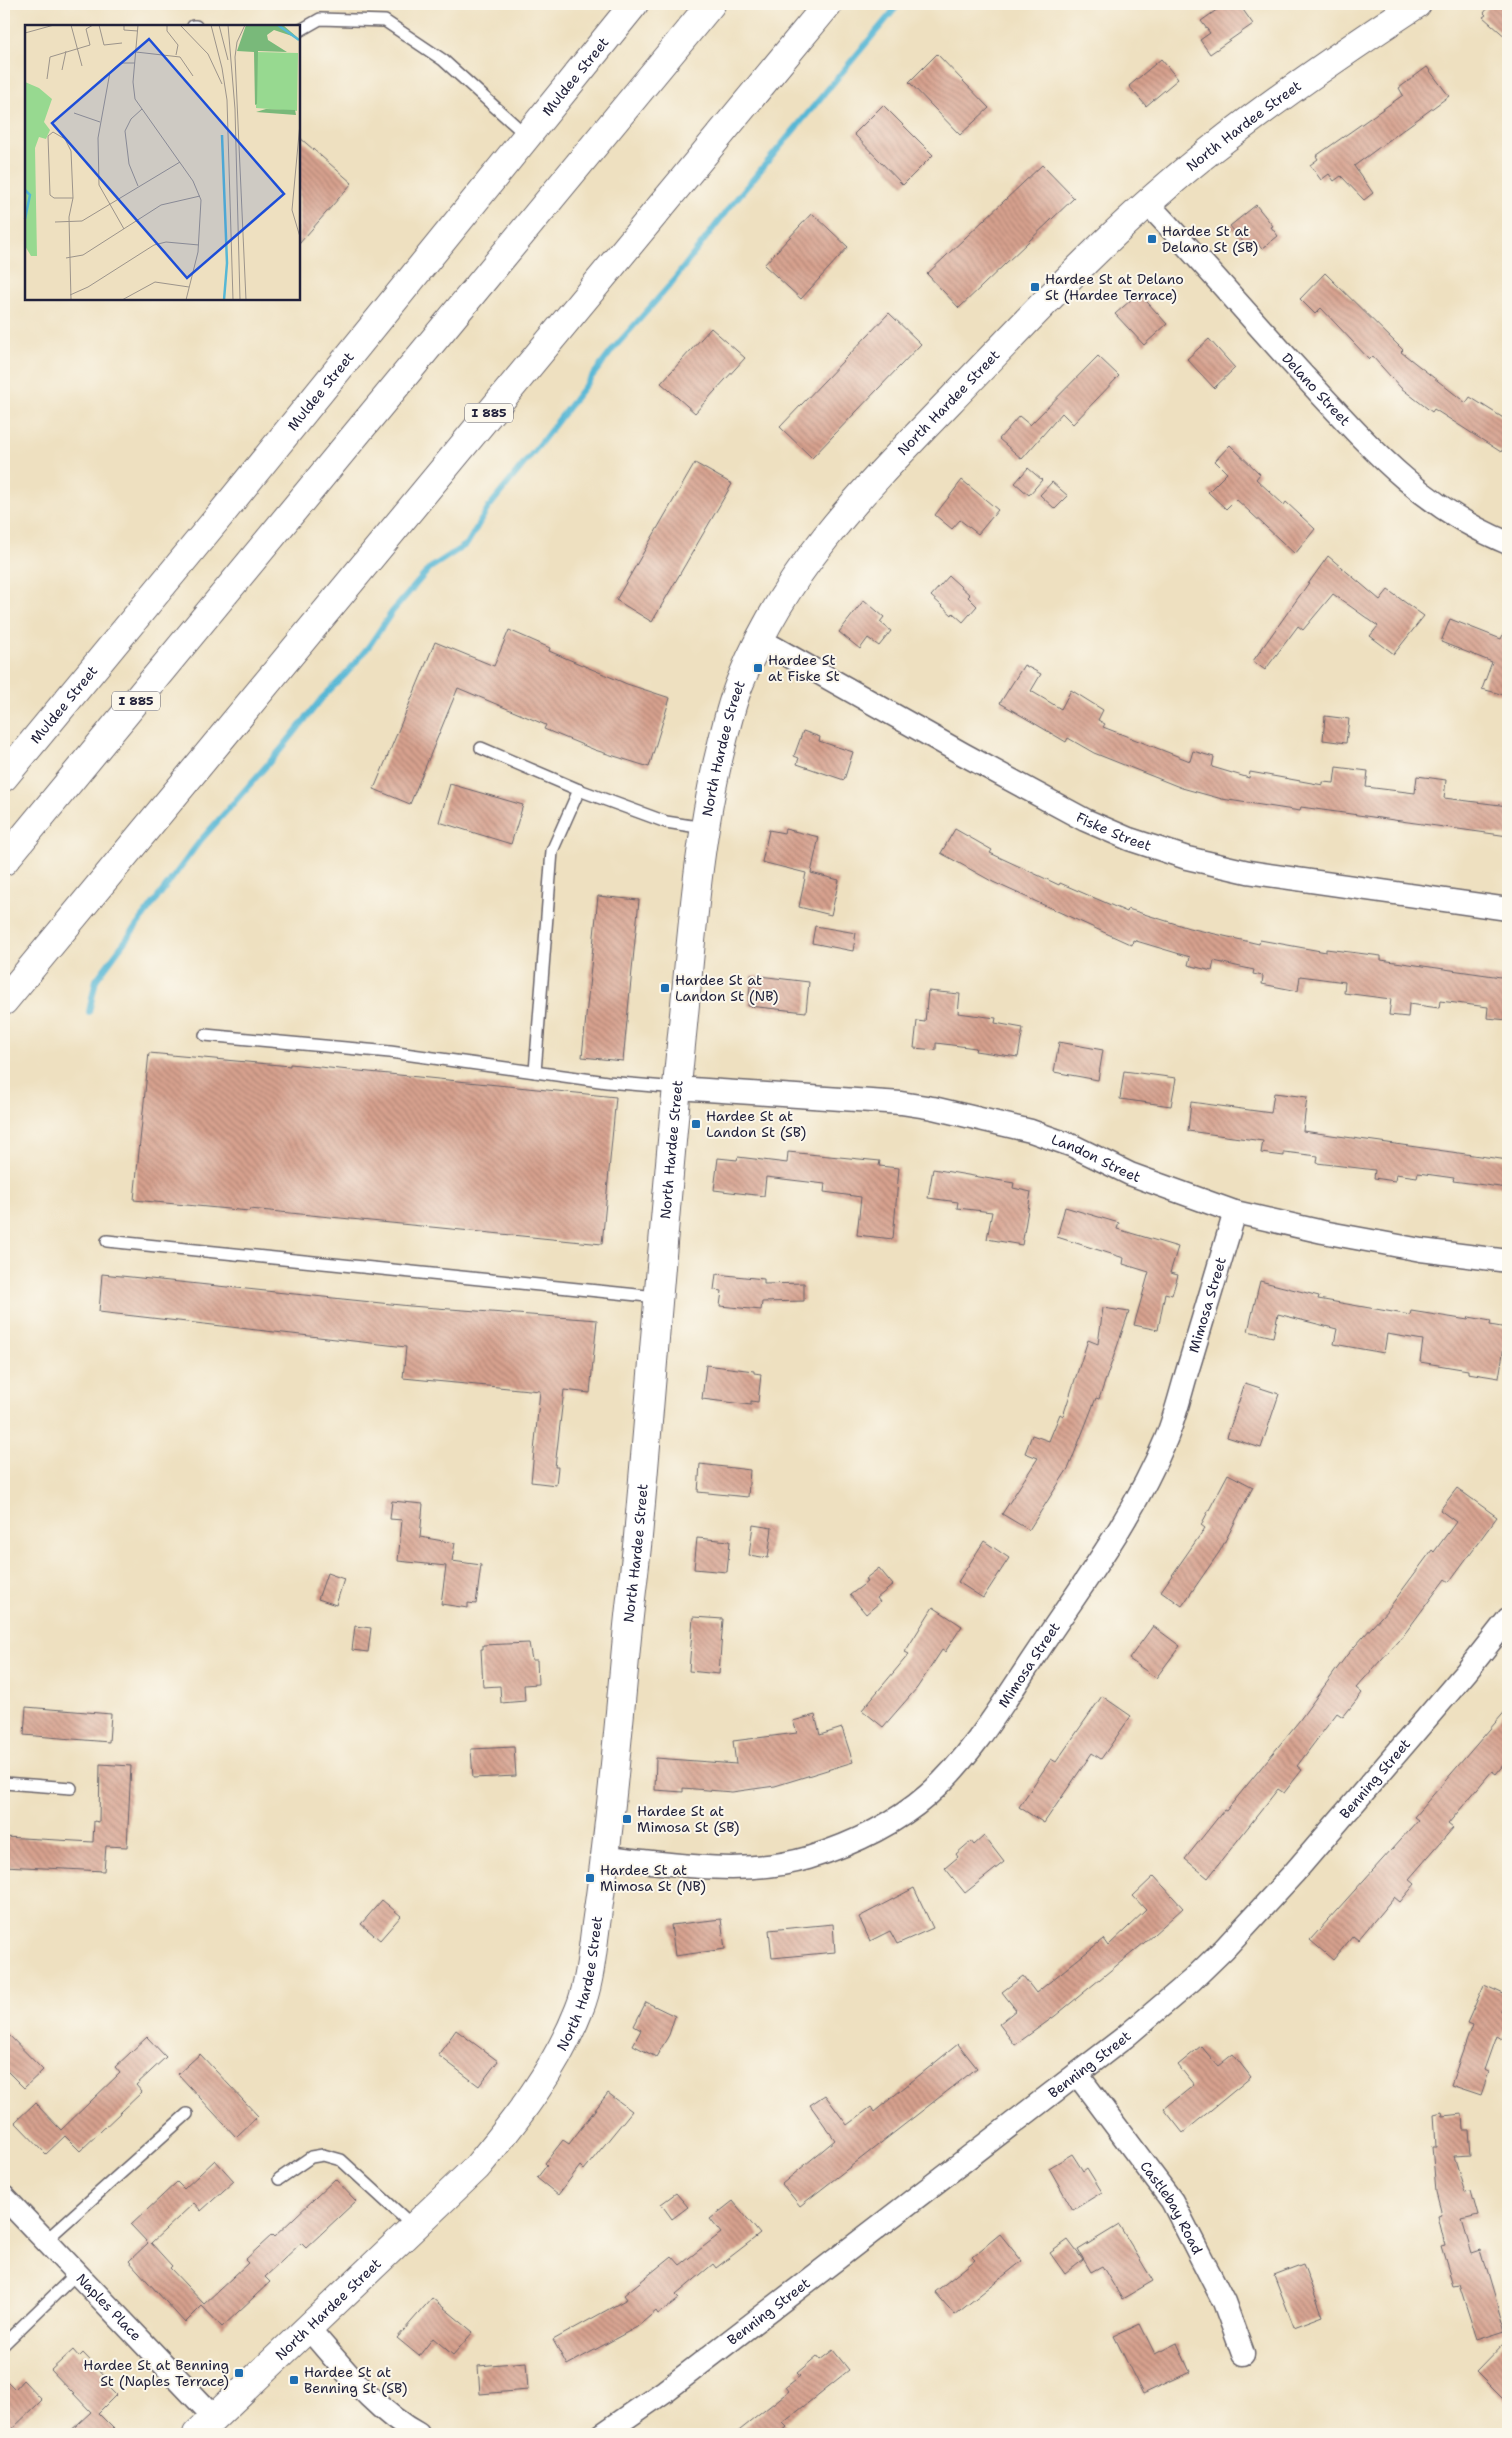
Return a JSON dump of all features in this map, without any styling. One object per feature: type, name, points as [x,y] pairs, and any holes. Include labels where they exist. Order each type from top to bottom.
[{"type":"main road","name":"Muldee Street","points":[[4,777],[217,519],[634,4]]},
{"type":"main road","name":"I 885","points":[[4,861],[711,4]]},
{"type":"main road","name":"I 885","points":[[4,1001],[828,4]]},
{"type":"main road","name":"North Hardee Street","points":[[205,2426],[477,2167],[508,2130],[545,2078],[566,2040],[582,2005],[587,1986],[607,1857],[627,1632],[639,1525],[676,1088],[704,828],[713,781],[739,682],[759,639],[788,589],[829,530],[1071,276],[1208,151],[1310,75],[1417,4]]},
{"type":"street","name":"Delano Street","points":[[1148,204],[1370,447],[1422,495],[1484,533],[1508,543]]},
{"type":"street","name":"Fiske Street","points":[[759,639],[971,759],[1085,820],[1129,839],[1186,858],[1248,872],[1508,910]]},
{"type":"street","name":"Landon Street","points":[[676,1088],[852,1099],[933,1108],[1031,1131],[1072,1146],[1130,1174],[1235,1212],[1323,1232],[1420,1250],[1508,1261]]},
{"type":"street","name":"Mimosa Street","points":[[607,1857],[672,1864],[755,1868],[780,1864],[832,1849],[880,1828],[928,1795],[958,1764],[990,1722],[1123,1524],[1149,1476],[1167,1436],[1235,1212]]},
{"type":"street","name":"Benning Street","points":[[603,2434],[665,2391],[1125,2037],[1224,1949],[1294,1873],[1467,1671],[1508,1619]]},
{"type":"street","name":"Castlebay Road","points":[[1077,2074],[1172,2201],[1224,2302],[1243,2354]]},
{"type":"street","name":"Naples Place","points":[[4,2197],[77,2273],[205,2426]]},
{"type":"street","points":[[308,2328],[367,2394],[397,2420],[418,2434]]},
{"type":"lane","points":[[300,30],[320,19],[385,21],[443,60],[527,136]]},
{"type":"lane","points":[[481,748],[579,790],[666,822],[704,828]]},
{"type":"lane","points":[[535,1072],[552,851],[579,790]]},
{"type":"lane","points":[[205,1035],[390,1052],[607,1082],[676,1088]]},
{"type":"lane","points":[[107,1241],[657,1297]]},
{"type":"lane","points":[[4,1783],[72,1788]]},
{"type":"lane","points":[[45,2241],[187,2114]]},
{"type":"lane","points":[[278,2179],[311,2157],[324,2155],[341,2160],[414,2226]]},
{"type":"lane","points":[[4,2344],[77,2273]]},
{"type":"building","points":[[1225,4],[1239,4],[1253,24],[1210,54],[1200,40],[1210,33],[1201,21]]},
{"type":"building","points":[[1491,4],[1508,4],[1508,39],[1483,17],[1486,15],[1484,13]]},
{"type":"building","points":[[937,54],[989,108],[960,135],[909,82]]},
{"type":"building","points":[[1161,59],[1178,79],[1146,106],[1129,86]]},
{"type":"building","points":[[1427,67],[1449,96],[1354,166],[1373,193],[1364,200],[1341,176],[1334,181],[1329,174],[1321,180],[1310,165],[1318,159],[1316,156],[1403,95],[1399,88]]},
{"type":"building","points":[[883,105],[933,155],[903,185],[854,134]]},
{"type":"building","points":[[300,138],[352,183],[300,243]]},
{"type":"building","points":[[1042,165],[1074,198],[959,308],[927,274]]},
{"type":"building","points":[[1256,205],[1273,226],[1271,227],[1278,236],[1262,249],[1255,241],[1247,247],[1230,226]]},
{"type":"building","points":[[812,213],[848,247],[801,299],[764,265]]},
{"type":"building","points":[[1325,273],[1403,350],[1401,352],[1466,403],[1470,397],[1508,421],[1508,441],[1501,452],[1434,409],[1432,412],[1401,388],[1372,356],[1369,359],[1321,308],[1315,314],[1300,299]]},
{"type":"building","points":[[1139,293],[1167,324],[1144,345],[1115,314]]},
{"type":"building","points":[[889,313],[921,344],[812,458],[780,427]]},
{"type":"building","points":[[711,328],[745,358],[695,413],[661,383]]},
{"type":"building","points":[[1209,339],[1235,368],[1214,388],[1187,359]]},
{"type":"building","points":[[1098,356],[1119,376],[1073,424],[1062,413],[1022,459],[999,439],[1019,416],[1030,425]]},
{"type":"building","points":[[1230,445],[1260,474],[1256,479],[1284,505],[1286,502],[1315,529],[1295,554],[1236,499],[1226,509],[1208,492],[1227,473],[1215,461]]},
{"type":"building","points":[[695,463],[732,484],[652,622],[616,600]]},
{"type":"building","points":[[1028,468],[1042,480],[1029,495],[1015,483]]},
{"type":"building","points":[[962,480],[998,510],[978,534],[960,520],[952,529],[935,515]]},
{"type":"building","points":[[1052,482],[1068,496],[1055,509],[1040,495]]},
{"type":"building","points":[[1328,556],[1380,600],[1388,590],[1424,616],[1394,654],[1370,636],[1378,626],[1333,594],[1303,630],[1298,626],[1265,670],[1253,661]]},
{"type":"building","points":[[949,576],[970,595],[968,597],[977,606],[963,622],[953,613],[952,615],[931,596]]},
{"type":"building","points":[[864,600],[884,617],[880,622],[891,631],[879,646],[868,638],[860,649],[839,632]]},
{"type":"building","points":[[1450,619],[1501,639],[1508,624],[1508,696],[1482,689],[1492,662],[1441,642]]},
{"type":"building","points":[[509,630],[550,648],[549,651],[627,684],[670,698],[649,767],[595,750],[544,729],[546,725],[458,688],[410,804],[374,789],[435,642],[494,666]]},
{"type":"building","points":[[1024,665],[1041,674],[1031,691],[1061,709],[1071,690],[1103,710],[1098,720],[1105,724],[1103,727],[1190,761],[1193,751],[1214,757],[1212,767],[1249,778],[1250,772],[1323,785],[1323,782],[1334,783],[1336,767],[1368,771],[1366,787],[1415,793],[1417,776],[1446,780],[1444,798],[1508,806],[1508,836],[1301,807],[1300,811],[1222,799],[1182,788],[1094,753],[1068,738],[1066,742],[1000,703]]},
{"type":"building","points":[[1325,716],[1349,719],[1346,743],[1323,740]]},
{"type":"building","points":[[803,731],[820,737],[819,741],[853,752],[844,780],[797,764],[799,758],[794,756]]},
{"type":"building","points":[[450,784],[523,805],[511,844],[439,822]]},
{"type":"building","points":[[785,829],[819,837],[811,873],[839,880],[831,915],[799,907],[806,873],[762,862],[769,830],[784,833]]},
{"type":"building","points":[[955,829],[992,850],[990,853],[1059,885],[1060,883],[1127,912],[1128,909],[1189,928],[1259,944],[1260,940],[1326,952],[1326,949],[1381,956],[1381,960],[1508,978],[1508,1020],[1487,1018],[1488,1007],[1440,1001],[1439,1008],[1409,1004],[1408,1017],[1389,1015],[1391,999],[1344,993],[1345,982],[1300,976],[1298,991],[1262,984],[1263,976],[1253,974],[1254,970],[1214,961],[1212,971],[1188,965],[1190,957],[1133,940],[1132,945],[993,882],[941,853]]},
{"type":"building","points":[[598,896],[639,900],[623,1061],[582,1057]]},
{"type":"building","points":[[815,926],[856,933],[853,951],[812,943]]},
{"type":"building","points":[[751,975],[809,982],[806,1012],[748,1006]]},
{"type":"building","points":[[928,991],[960,994],[958,1013],[996,1018],[995,1023],[1023,1028],[1018,1057],[975,1051],[976,1048],[936,1043],[936,1050],[914,1048],[917,1021],[925,1022]]},
{"type":"building","points":[[1059,1042],[1103,1050],[1098,1080],[1054,1072]]},
{"type":"building","points":[[149,1053],[290,1066],[290,1064],[616,1097],[602,1244],[250,1209],[249,1211],[134,1200]]},
{"type":"building","points":[[1124,1071],[1176,1078],[1171,1106],[1120,1099]]},
{"type":"building","points":[[1274,1093],[1307,1097],[1303,1131],[1508,1160],[1508,1188],[1453,1181],[1454,1178],[1418,1173],[1417,1177],[1396,1174],[1395,1181],[1374,1178],[1375,1170],[1317,1163],[1318,1156],[1284,1152],[1284,1156],[1261,1153],[1263,1141],[1188,1131],[1191,1102],[1271,1113]]},
{"type":"building","points":[[788,1152],[880,1161],[879,1166],[899,1168],[893,1239],[857,1235],[861,1197],[824,1192],[825,1184],[766,1177],[764,1196],[714,1190],[718,1158],[737,1160],[738,1157],[787,1163]]},
{"type":"building","points":[[933,1169],[1014,1183],[1013,1188],[1031,1192],[1022,1245],[987,1239],[992,1212],[957,1208],[958,1202],[928,1198]]},
{"type":"building","points":[[1065,1207],[1119,1223],[1117,1229],[1178,1247],[1170,1273],[1178,1275],[1172,1295],[1165,1293],[1158,1330],[1134,1325],[1149,1272],[1123,1264],[1124,1258],[1057,1237]]},
{"type":"building","points":[[102,1274],[410,1306],[597,1320],[590,1393],[564,1390],[555,1467],[558,1467],[556,1485],[531,1482],[540,1391],[403,1378],[406,1347],[99,1312]]},
{"type":"building","points":[[716,1274],[764,1279],[764,1284],[804,1283],[804,1301],[762,1302],[761,1310],[720,1306],[722,1291],[714,1290]]},
{"type":"building","points":[[1260,1281],[1319,1296],[1318,1299],[1410,1315],[1411,1311],[1468,1320],[1469,1317],[1491,1321],[1490,1325],[1507,1328],[1499,1378],[1468,1373],[1468,1370],[1420,1362],[1423,1340],[1387,1334],[1384,1353],[1334,1344],[1337,1329],[1278,1314],[1273,1337],[1248,1331]]},
{"type":"building","points":[[1103,1308],[1129,1312],[1099,1399],[1096,1398],[1069,1467],[1029,1530],[1002,1514],[1038,1458],[1025,1453],[1032,1435],[1049,1441],[1060,1414],[1063,1416],[1088,1340],[1098,1344]]},
{"type":"building","points":[[706,1365],[754,1371],[754,1373],[761,1374],[758,1402],[751,1401],[751,1405],[702,1399]]},
{"type":"building","points":[[1245,1383],[1279,1394],[1261,1448],[1227,1437]]},
{"type":"building","points":[[700,1464],[750,1470],[748,1497],[698,1492]]},
{"type":"building","points":[[1228,1474],[1253,1487],[1220,1551],[1182,1606],[1161,1591],[1205,1528],[1201,1525]]},
{"type":"building","points":[[1457,1488],[1497,1517],[1449,1582],[1445,1579],[1406,1632],[1356,1688],[1362,1693],[1343,1717],[1337,1713],[1297,1766],[1302,1770],[1284,1793],[1278,1789],[1208,1878],[1185,1859],[1299,1721],[1347,1655],[1389,1608],[1432,1550],[1434,1552],[1456,1522],[1440,1510]]},
{"type":"building","points":[[392,1501],[423,1504],[420,1537],[455,1543],[452,1561],[481,1565],[476,1604],[468,1603],[468,1608],[441,1604],[446,1566],[398,1561],[402,1520],[390,1519]]},
{"type":"building","points":[[753,1525],[772,1528],[768,1558],[749,1555]]},
{"type":"building","points":[[697,1538],[730,1541],[727,1572],[694,1569]]},
{"type":"building","points":[[984,1541],[1009,1558],[983,1598],[958,1582]]},
{"type":"building","points":[[879,1568],[893,1585],[877,1598],[880,1602],[866,1614],[850,1595],[867,1582],[865,1579]]},
{"type":"building","points":[[327,1573],[344,1579],[336,1605],[318,1599]]},
{"type":"building","points":[[933,1607],[962,1626],[945,1652],[942,1650],[917,1688],[883,1727],[862,1710],[909,1654],[905,1652]]},
{"type":"building","points":[[693,1617],[723,1619],[719,1674],[689,1671]]},
{"type":"building","points":[[355,1626],[371,1628],[368,1652],[352,1650]]},
{"type":"building","points":[[1153,1626],[1180,1646],[1156,1678],[1129,1659]]},
{"type":"building","points":[[529,1643],[532,1660],[537,1660],[538,1684],[524,1685],[525,1701],[501,1703],[500,1686],[483,1687],[481,1649],[483,1649],[483,1645]]},
{"type":"building","points":[[1102,1696],[1131,1716],[1101,1759],[1092,1753],[1044,1823],[1019,1807],[1051,1759],[1056,1762]]},
{"type":"building","points":[[26,1707],[111,1714],[109,1742],[24,1735]]},
{"type":"building","points":[[1508,1708],[1508,1759],[1496,1774],[1492,1771],[1448,1824],[1453,1828],[1409,1879],[1415,1884],[1400,1902],[1394,1897],[1358,1940],[1353,1936],[1333,1960],[1310,1940],[1418,1820],[1414,1817]]},
{"type":"building","points":[[815,1715],[820,1735],[842,1728],[853,1762],[775,1786],[732,1792],[683,1788],[683,1792],[655,1790],[656,1758],[736,1764],[733,1741],[797,1733],[793,1721]]},
{"type":"building","points":[[514,1747],[516,1776],[473,1778],[471,1749]]},
{"type":"building","points":[[100,1764],[131,1766],[127,1847],[106,1846],[104,1871],[4,1866],[4,1837],[93,1842],[94,1821],[99,1822]]},
{"type":"building","points":[[984,1836],[1004,1862],[965,1893],[945,1868],[958,1857],[956,1854],[971,1841],[974,1845]]},
{"type":"building","points":[[1154,1876],[1183,1908],[1144,1943],[1055,2016],[1015,2045],[999,2024],[1016,2010],[1002,1992],[1023,1976],[1036,1993],[1103,1939],[1108,1946],[1146,1910],[1133,1896]]},
{"type":"building","points":[[914,1888],[933,1928],[897,1944],[890,1931],[870,1941],[859,1917]]},
{"type":"building","points":[[382,1900],[401,1916],[380,1940],[361,1924]]},
{"type":"building","points":[[721,1919],[725,1949],[675,1956],[671,1925]]},
{"type":"building","points":[[833,1924],[835,1952],[772,1958],[769,1930]]},
{"type":"building","points":[[1484,1985],[1508,1996],[1501,2011],[1508,2014],[1508,2024],[1501,2039],[1496,2036],[1484,2070],[1489,2072],[1481,2095],[1451,2085],[1472,2025],[1467,2023]]},
{"type":"building","points":[[646,2002],[675,2016],[669,2035],[656,2057],[633,2045],[641,2030],[634,2026]]},
{"type":"building","points":[[4,2030],[43,2070],[24,2088],[4,2068]]},
{"type":"building","points":[[456,2030],[498,2061],[479,2086],[438,2055]]},
{"type":"building","points":[[147,2037],[166,2057],[136,2085],[142,2092],[80,2151],[65,2136],[46,2154],[15,2122],[35,2103],[61,2130],[120,2073],[115,2067]]},
{"type":"building","points":[[958,2044],[977,2068],[800,2206],[782,2184],[835,2140],[810,2105],[825,2095],[847,2125],[871,2107],[874,2112]]},
{"type":"building","points":[[1201,2046],[1218,2066],[1233,2054],[1251,2077],[1183,2133],[1164,2109],[1194,2085],[1178,2065]]},
{"type":"building","points":[[200,2054],[258,2116],[236,2137],[178,2074]]},
{"type":"building","points":[[608,2093],[632,2111],[584,2170],[580,2166],[558,2195],[537,2178],[547,2165],[545,2163],[563,2140],[569,2144]]},
{"type":"building","points":[[1442,2112],[1443,2116],[1462,2114],[1463,2130],[1469,2130],[1471,2155],[1454,2156],[1465,2192],[1471,2191],[1478,2216],[1462,2220],[1472,2253],[1481,2250],[1505,2331],[1477,2340],[1459,2284],[1453,2285],[1441,2246],[1445,2245],[1438,2216],[1442,2215],[1436,2192],[1432,2146],[1436,2146],[1434,2114]]},
{"type":"building","points":[[1072,2154],[1083,2171],[1087,2168],[1102,2192],[1073,2210],[1049,2168]]},
{"type":"building","points":[[215,2160],[234,2181],[201,2211],[194,2203],[151,2243],[172,2266],[170,2268],[204,2304],[248,2263],[245,2260],[272,2235],[274,2237],[335,2179],[356,2201],[306,2248],[301,2243],[265,2277],[270,2282],[222,2327],[202,2306],[185,2323],[129,2261],[148,2243],[131,2225],[177,2182],[184,2189]]},
{"type":"building","points":[[676,2193],[688,2207],[672,2219],[661,2204]]},
{"type":"building","points":[[733,2201],[760,2234],[716,2268],[713,2264],[676,2295],[679,2298],[658,2314],[656,2311],[637,2327],[567,2365],[553,2340],[627,2299],[624,2295],[672,2256],[680,2265],[721,2233],[710,2219]]},
{"type":"building","points":[[1119,2225],[1153,2281],[1122,2299],[1102,2266],[1091,2272],[1078,2250]]},
{"type":"building","points":[[1000,2234],[1022,2261],[955,2315],[935,2292],[975,2260],[972,2257]]},
{"type":"building","points":[[1068,2240],[1083,2260],[1065,2274],[1050,2253]]},
{"type":"building","points":[[1303,2264],[1323,2316],[1294,2327],[1274,2275]]},
{"type":"building","points":[[432,2298],[473,2332],[453,2355],[433,2338],[419,2356],[397,2338]]},
{"type":"building","points":[[1140,2324],[1155,2354],[1177,2343],[1190,2372],[1143,2394],[1114,2336]]},
{"type":"building","points":[[1508,2339],[1508,2404],[1476,2372]]},
{"type":"building","points":[[73,2350],[79,2357],[83,2353],[112,2383],[108,2387],[116,2395],[98,2413],[119,2434],[67,2434],[91,2412],[51,2370]]},
{"type":"building","points":[[833,2350],[849,2370],[783,2423],[787,2427],[779,2434],[735,2434],[789,2391],[786,2387],[800,2376],[797,2373],[817,2356],[820,2360]]},
{"type":"building","points":[[526,2362],[528,2390],[480,2394],[478,2366]]},
{"type":"building","points":[[4,2378],[15,2389],[23,2380],[42,2400],[7,2434],[4,2434]]},
{"type":"waterway","points":[[89,1012],[96,980],[200,841],[282,748],[323,697],[345,675],[369,646],[392,612],[430,568],[467,544],[488,508],[614,348],[670,285],[728,209],[899,4]]},
{"type":"place","name":"Hardee St at Delano St (SB)","points":[[1152,239]]},
{"type":"place","name":"Hardee St at Delano St (Hardee Terrace)","points":[[1035,287]]},
{"type":"place","name":"Hardee St at Fiske St","points":[[758,668]]},
{"type":"place","name":"Hardee St at Landon St (NB)","points":[[665,988]]},
{"type":"place","name":"Hardee St at Landon St (SB)","points":[[696,1124]]},
{"type":"place","name":"Hardee St at Mimosa St (SB)","points":[[627,1819]]},
{"type":"place","name":"Hardee St at Mimosa St (NB)","points":[[590,1878]]},
{"type":"place","name":"Hardee St at Benning St (Naples Terrace)","points":[[239,2373]]},
{"type":"place","name":"Hardee St at Benning St (SB)","points":[[294,2380]]}]
